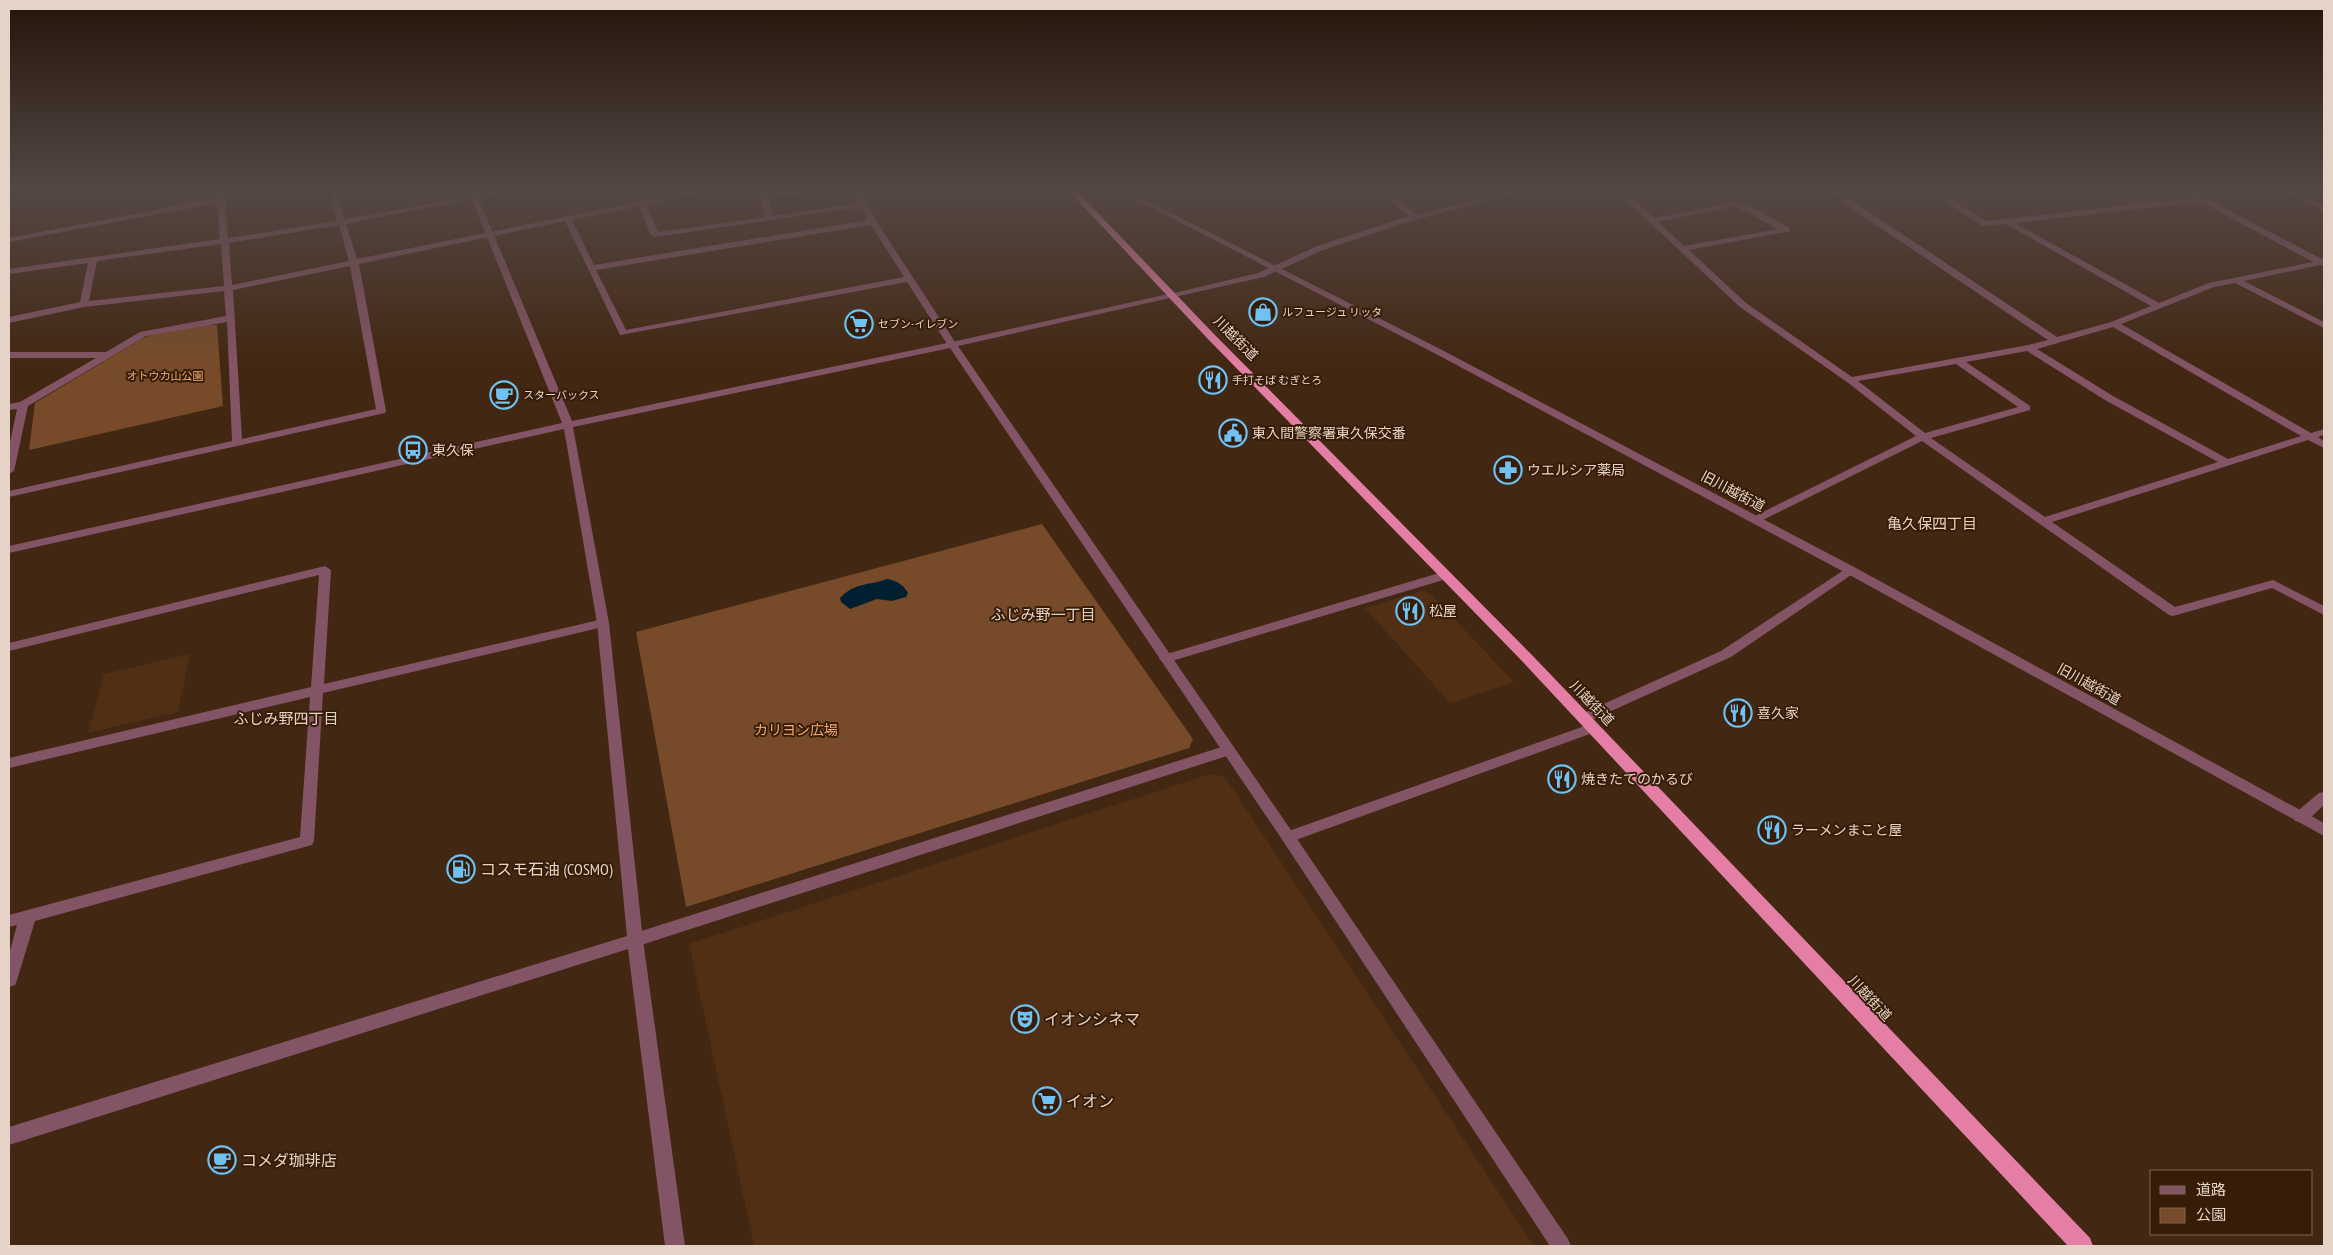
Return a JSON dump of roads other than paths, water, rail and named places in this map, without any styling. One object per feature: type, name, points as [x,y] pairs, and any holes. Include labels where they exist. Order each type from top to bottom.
[{"type":"highway","name":"川越街道","points":[[1127,249],[1588,723],[2082,1246]]},
{"type":"street","points":[[9,271],[166,249]]},
{"type":"street","points":[[225,249],[232,318],[237,443]]},
{"type":"street","points":[[9,494],[381,411],[350,249]]},
{"type":"street","points":[[9,320],[84,304],[228,288],[420,249]]},
{"type":"street","points":[[497,249],[568,425],[603,623],[635,940],[675,1246]]},
{"type":"street","points":[[582,249],[624,332],[908,279]]},
{"type":"street","points":[[592,268],[711,249]]},
{"type":"street","points":[[889,249],[1165,659],[1288,837],[1561,1246]]},
{"type":"street","name":"旧川越街道","points":[[1234,249],[1439,352],[1850,570],[2324,830]]},
{"type":"street","points":[[9,550],[568,425],[952,344],[1261,275],[1319,249]]},
{"type":"street","points":[[1682,249],[1743,305],[1850,380],[1923,437],[2173,612],[2273,584],[2324,611]]},
{"type":"street","points":[[1917,249],[2055,340]]},
{"type":"street","points":[[2055,249],[2158,306]]},
{"type":"street","points":[[2296,249],[2323,263]]},
{"type":"street","points":[[84,304],[93,258]]},
{"type":"street","points":[[1850,380],[2029,348],[2114,324],[2212,285],[2323,263]]},
{"type":"street","points":[[2236,280],[2324,325]]},
{"type":"street","points":[[9,407],[23,405],[143,334],[232,318]]},
{"type":"street","points":[[2114,324],[2324,445]]},
{"type":"street","points":[[2029,348],[2109,398],[2228,463]]},
{"type":"street","points":[[9,355],[107,355]]},
{"type":"street","points":[[1755,520],[1923,437],[2026,408],[1957,360]]},
{"type":"street","points":[[9,470],[10,450],[23,405]]},
{"type":"street","points":[[2043,521],[2324,432]]},
{"type":"street","points":[[9,647],[325,570],[307,841],[9,921]]},
{"type":"street","points":[[1288,837],[1588,723],[1726,654],[1850,570]]},
{"type":"street","points":[[1165,659],[1446,575]]},
{"type":"street","points":[[9,763],[603,623]]},
{"type":"street","points":[[9,1136],[635,940],[1228,750]]},
{"type":"street","points":[[2300,817],[2324,796]]},
{"type":"street","points":[[9,980],[28,916]]},
{"type":"water","points":[[887,579],[902,585],[908,593],[906,597],[892,601],[877,599],[850,609],[841,602],[840,598],[851,589]]},
{"type":"place","name":"ルフュージュ リッタ","points":[[1263,312]]},
{"type":"place","name":"セブン-イレブン","points":[[859,324]]},
{"type":"place","name":"手打そば むぎとろ","points":[[1213,380]]},
{"type":"place","name":"スターバックス","points":[[504,395]]},
{"type":"place","name":"東入間警察署東久保交番","points":[[1233,433]]},
{"type":"place","name":"東久保","points":[[413,450]]},
{"type":"place","name":"ウエルシア薬局","points":[[1508,470]]},
{"type":"place","name":"松屋","points":[[1410,611]]},
{"type":"place","name":"喜久家","points":[[1738,713]]},
{"type":"place","name":"焼きたてのかるび","points":[[1562,779]]},
{"type":"place","name":"ラーメンまこと屋","points":[[1772,830]]},
{"type":"place","name":"コスモ石油 (COSMO)","points":[[461,869]]},
{"type":"place","name":"イオンシネマ","points":[[1025,1019]]},
{"type":"place","name":"イオン","points":[[1047,1101]]},
{"type":"place","name":"コメダ珈琲店","points":[[222,1160]]},
{"type":"district","name":"亀久保四丁目","points":[[1932,523]]},
{"type":"district","name":"ふじみ野一丁目","points":[[1043,614]]},
{"type":"district","name":"ふじみ野四丁目","points":[[286,718]]},
{"type":"park label","name":"オトウカ山公園","points":[[165,376]]},
{"type":"park label","name":"カリヨン広場","points":[[796,730]]}]
